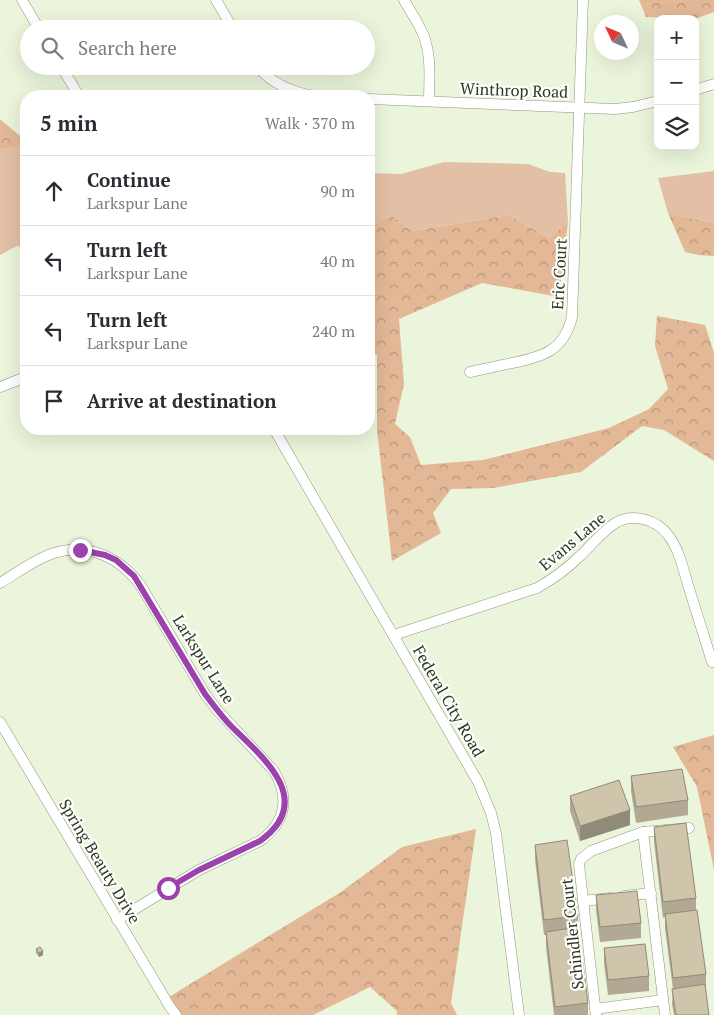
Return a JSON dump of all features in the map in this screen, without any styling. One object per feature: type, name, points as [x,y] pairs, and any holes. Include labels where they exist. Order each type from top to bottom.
[{"type":"street","points":[[22,0],[34,20]]},
{"type":"street","points":[[216,0],[228,20]]},
{"type":"street","points":[[404,0],[423,33],[427,44],[429,58],[429,101]]},
{"type":"street","name":"Eric Court","points":[[470,372],[543,356],[559,344],[570,325],[572,317],[583,0]]},
{"type":"street","points":[[66,75],[75,90]]},
{"type":"street","points":[[267,75],[274,82],[290,90]]},
{"type":"street","points":[[699,89],[714,84]]},
{"type":"street","name":"Winthrop Road","points":[[375,99],[615,109],[654,102]]},
{"type":"street","points":[[0,387],[20,379]]},
{"type":"street","name":"Federal City Road","points":[[277,435],[478,782],[491,813],[496,833],[519,1015]]},
{"type":"street","name":"Evans Lane","points":[[394,635],[537,588],[569,566],[616,523],[638,518],[645,519],[662,529],[676,548],[712,662]]},
{"type":"street","name":"Larkspur Lane","points":[[0,583],[44,557],[68,550],[94,551],[116,560],[134,576],[141,586],[205,694],[280,780],[284,798],[283,808],[276,826],[269,834],[260,841],[199,870],[117,920]]},
{"type":"street","name":"Spring Beauty Drive","points":[[0,722],[117,920],[176,1015]]},
{"type":"street","name":"Schindler Court","points":[[596,1012],[579,864],[581,858],[591,851],[644,832],[688,828]]},
{"type":"street","points":[[644,832],[665,1015]]},
{"type":"street","points":[[583,901],[651,893]]},
{"type":"street","points":[[596,1012],[663,1000]]},
{"type":"shaded area","points":[[20,146],[20,246],[0,255],[0,150]]},
{"type":"shaded area","points":[[444,162],[528,164],[550,172],[565,173],[568,222],[549,238],[508,215],[412,231],[391,215],[375,224],[375,173],[401,174]]},
{"type":"shaded area","points":[[714,171],[714,223],[668,213],[658,178]]},
{"type":"green space","points":[[639,0],[714,0],[714,12],[699,18],[699,15],[654,15],[654,17],[646,17]]},
{"type":"green space","points":[[0,119],[20,136],[20,146],[0,150]]},
{"type":"green space","points":[[668,213],[714,223],[714,256],[685,252]]},
{"type":"green space","points":[[391,215],[412,231],[508,215],[549,238],[568,222],[559,297],[482,283],[399,319],[404,384],[395,424],[410,437],[421,465],[483,460],[609,428],[649,409],[668,389],[655,346],[657,316],[705,325],[714,353],[714,461],[664,430],[642,426],[581,472],[493,488],[451,489],[433,513],[441,533],[392,561],[377,430],[375,224]]},
{"type":"green space","points":[[714,735],[714,870],[697,787],[673,747]]},
{"type":"green space","points":[[476,829],[451,1003],[457,1015],[397,1015],[397,1011],[370,987],[313,1015],[180,1015],[164,1000],[341,892],[402,847]]},
{"type":"building","points":[[682,769],[688,800],[636,807],[631,776]]},
{"type":"building","points":[[619,780],[630,810],[580,826],[570,796]]},
{"type":"building","points":[[686,823],[696,898],[663,902],[654,827]]},
{"type":"building","points":[[567,840],[578,916],[544,920],[535,845]]},
{"type":"building","points":[[637,891],[641,923],[600,927],[596,895]]},
{"type":"building","points":[[697,910],[706,974],[673,978],[665,914]]},
{"type":"building","points":[[578,927],[588,1003],[555,1007],[546,932]]},
{"type":"building","points":[[645,944],[649,976],[608,980],[604,948]]},
{"type":"building","points":[[40,947],[43,951],[39,953],[36,949]]},
{"type":"building","points":[[705,984],[709,1015],[676,1015],[672,989]]},
{"type":"route","points":[[80,550],[94,551],[116,560],[134,576],[205,694],[218,711],[274,771],[283,789],[284,798],[281,817],[269,834],[260,841],[199,870],[168,888]]}]
